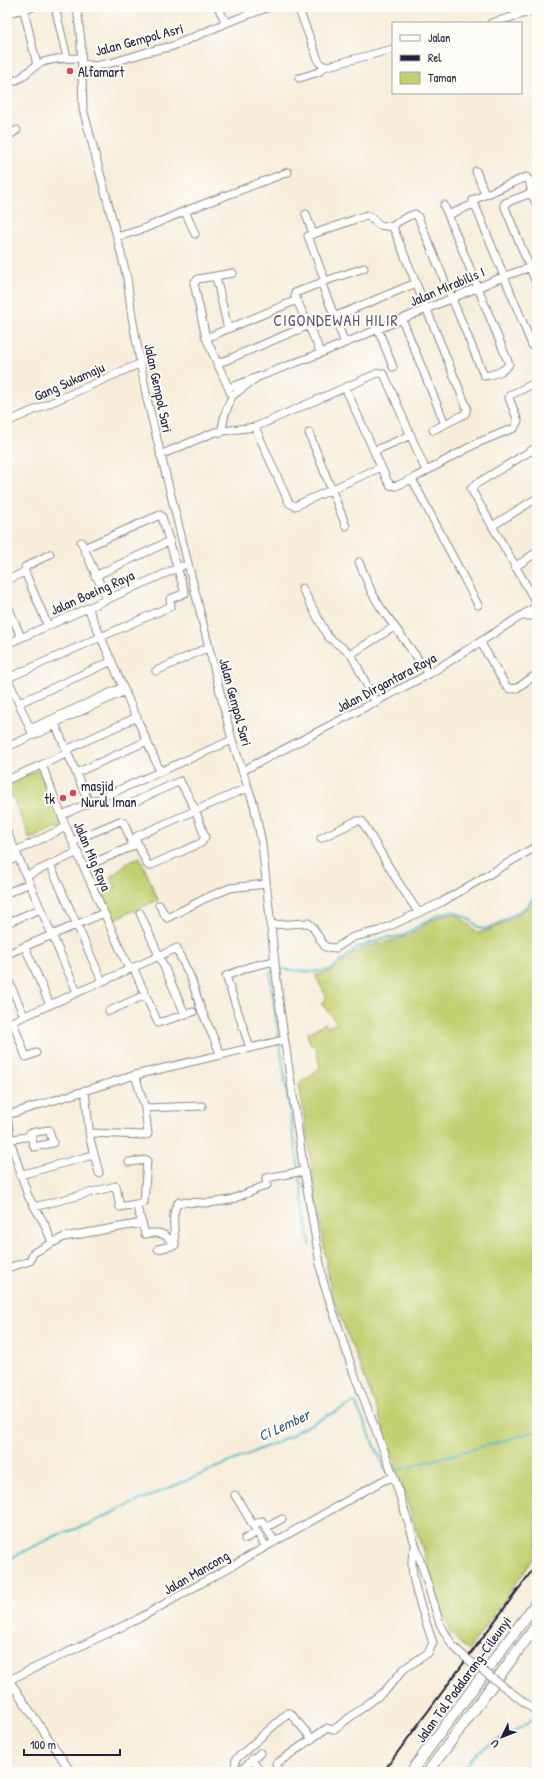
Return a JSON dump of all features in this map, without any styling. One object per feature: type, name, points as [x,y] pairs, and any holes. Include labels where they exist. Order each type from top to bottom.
[{"type":"highway","name":"Jalan Tol Padalarang–Cileunyi","points":[[412,1772],[537,1602]]},
{"type":"highway","name":"Jalan Tol Padalarang–Cileunyi","points":[[428,1772],[537,1625]]},
{"type":"main road","points":[[7,1121],[8,1141]]},
{"type":"street","points":[[7,13],[32,7]]},
{"type":"street","points":[[55,7],[67,58]]},
{"type":"street","name":"Jalan Gempol Sari","points":[[76,7],[82,61],[83,110],[127,278],[141,363],[183,566],[209,647],[232,738],[258,819],[276,977],[280,1041],[300,1171],[323,1281],[440,1624],[452,1645],[466,1658],[537,1712]]},
{"type":"street","points":[[218,7],[226,23]]},
{"type":"street","name":"Jalan Gempol Asri","points":[[37,65],[67,58],[82,61],[95,66],[111,63],[173,46],[226,23],[269,7]]},
{"type":"street","points":[[299,7],[319,62],[324,67]]},
{"type":"street","points":[[7,73],[8,83],[22,79],[37,65],[23,8]]},
{"type":"street","points":[[495,22],[537,10]]},
{"type":"street","points":[[299,78],[319,72],[324,67],[392,49]]},
{"type":"street","points":[[7,137],[17,130]]},
{"type":"street","points":[[476,171],[485,194]]},
{"type":"street","points":[[117,237],[143,229],[185,210],[288,172]]},
{"type":"street","points":[[532,345],[473,200],[474,198],[526,177],[529,180],[537,205]]},
{"type":"street","points":[[532,193],[505,203],[504,208],[533,266],[537,285]]},
{"type":"street","points":[[448,215],[474,204]]},
{"type":"street","points":[[345,343],[334,317],[308,237],[367,216],[371,217],[379,225],[395,225],[415,214],[418,217],[453,298],[482,373],[485,376],[488,376],[504,370],[509,364],[444,205]]},
{"type":"street","points":[[185,210],[195,234]]},
{"type":"street","points":[[306,214],[313,234]]},
{"type":"street","points":[[395,225],[416,283],[428,309],[467,408],[465,414],[433,430]]},
{"type":"street","name":"Jalan Mirabilis I","points":[[229,388],[321,353],[505,276],[533,266]]},
{"type":"street","points":[[321,353],[295,293],[323,281],[364,268]]},
{"type":"street","points":[[221,433],[222,422],[232,396],[206,338],[194,283],[198,279],[233,273]]},
{"type":"street","points":[[216,277],[228,329]]},
{"type":"street","points":[[334,317],[416,283]]},
{"type":"street","points":[[206,338],[297,300]]},
{"type":"street","points":[[402,319],[446,424]]},
{"type":"street","points":[[217,364],[309,325]]},
{"type":"street","points":[[378,329],[394,367]]},
{"type":"street","name":"Gang Sukamaju","points":[[7,422],[141,363]]},
{"type":"street","points":[[161,457],[217,436],[221,433],[255,427],[345,387],[378,373],[382,373],[385,376],[426,471]]},
{"type":"street","name":"Jalan Mirabilis I","points":[[232,396],[257,378]]},
{"type":"street","points":[[345,387],[390,485],[396,486],[412,479],[477,443],[514,428],[518,421],[509,398],[510,395],[537,382]]},
{"type":"street","points":[[255,427],[291,505],[298,505],[381,467]]},
{"type":"street","points":[[309,433],[346,526]]},
{"type":"street","points":[[374,451],[411,435]]},
{"type":"street","points":[[537,447],[476,484],[471,489],[537,605]]},
{"type":"street","points":[[412,479],[478,605]]},
{"type":"street","points":[[492,526],[537,498]]},
{"type":"street","points":[[32,732],[7,677],[171,606],[170,599],[185,593],[183,566],[170,541],[162,517],[158,515],[83,545],[95,576],[107,599]]},
{"type":"street","points":[[95,576],[170,541]]},
{"type":"street","points":[[515,567],[537,552]]},
{"type":"street","points":[[48,626],[25,572],[25,567],[50,554]]},
{"type":"street","points":[[359,562],[372,593],[394,627],[430,674]]},
{"type":"street","name":"Jalan Boeing Raya","points":[[7,644],[183,566]]},
{"type":"street","points":[[7,580],[25,572]]},
{"type":"street","points":[[302,588],[328,637],[351,654],[376,703]]},
{"type":"street","points":[[7,604],[21,637]]},
{"type":"street","name":"Jalan Dirgantara Raya","points":[[242,771],[430,674],[537,605]]},
{"type":"street","points":[[88,608],[159,769]]},
{"type":"street","points":[[521,616],[537,616]]},
{"type":"street","points":[[351,654],[394,627]]},
{"type":"street","points":[[480,643],[506,686],[510,689],[517,688],[537,674]]},
{"type":"street","points":[[156,671],[209,647]]},
{"type":"street","points":[[19,703],[112,661]]},
{"type":"street","points":[[7,746],[32,732],[124,689]]},
{"type":"street","points":[[7,780],[42,765],[67,751],[137,717]]},
{"type":"street","points":[[55,722],[88,801]]},
{"type":"street","points":[[62,815],[88,801],[232,738]]},
{"type":"street","points":[[76,773],[147,741]]},
{"type":"street","name":"Jalan Mig Raya","points":[[42,765],[66,826],[104,913],[158,1023],[185,1014]]},
{"type":"street","points":[[134,802],[180,781],[195,809],[205,837],[201,843],[148,865],[136,836],[195,809],[247,788]]},
{"type":"street","points":[[73,841],[120,821],[124,822],[134,844],[132,848],[84,867]]},
{"type":"street","points":[[322,838],[356,821],[362,821],[395,877],[418,912]]},
{"type":"street","points":[[7,862],[17,854],[66,826]]},
{"type":"street","points":[[7,832],[77,992]]},
{"type":"street","points":[[270,925],[310,924],[324,946],[331,949],[353,937],[386,928],[454,896],[537,846]]},
{"type":"street","points":[[26,876],[78,852]]},
{"type":"street","points":[[52,869],[102,981]]},
{"type":"street","points":[[7,893],[30,884]]},
{"type":"street","points":[[159,905],[167,918],[206,898],[230,888],[266,884]]},
{"type":"street","points":[[7,924],[40,909]]},
{"type":"street","points":[[7,954],[104,913]]},
{"type":"street","points":[[140,913],[185,1014],[193,1012]]},
{"type":"street","points":[[24,947],[50,1005]]},
{"type":"street","points":[[36,1053],[26,1057],[10,1023],[131,968],[178,950],[191,978],[201,1009],[221,1055]]},
{"type":"street","points":[[250,1048],[226,976],[249,967],[274,963]]},
{"type":"street","points":[[7,977],[24,1016]]},
{"type":"street","points":[[109,1011],[145,995]]},
{"type":"street","points":[[7,1114],[135,1075],[280,1041]]},
{"type":"street","points":[[89,1132],[146,1135],[148,1132],[145,1108],[135,1075]]},
{"type":"street","points":[[85,1090],[89,1132],[93,1155],[99,1173]]},
{"type":"street","points":[[145,1108],[202,1106]]},
{"type":"street","points":[[31,1136],[8,1141],[12,1146],[20,1175],[28,1196],[52,1242]]},
{"type":"street","points":[[20,1175],[93,1155]]},
{"type":"street","points":[[34,1207],[116,1186],[120,1207],[144,1202],[147,1160],[129,1162]]},
{"type":"street","points":[[158,1249],[175,1245],[174,1218],[176,1206],[179,1202],[208,1203],[230,1200],[267,1185],[266,1178],[300,1171]]},
{"type":"street","points":[[136,1204],[145,1234],[159,1232],[165,1234],[170,1239],[172,1246]]},
{"type":"street","points":[[7,1268],[30,1261],[33,1253],[64,1237],[142,1223]]},
{"type":"street","name":"Jalan Mancong","points":[[8,1680],[138,1619],[390,1476]]},
{"type":"street","points":[[235,1494],[266,1547]]},
{"type":"street","points":[[267,1527],[282,1519]]},
{"type":"street","points":[[245,1539],[262,1520],[275,1542]]},
{"type":"street","points":[[278,1772],[276,1764],[327,1728],[333,1730],[351,1718],[385,1692],[404,1669],[427,1654],[431,1649],[433,1643],[414,1577],[412,1557],[415,1547]]},
{"type":"street","points":[[8,1680],[71,1772]]},
{"type":"street","points":[[232,1772],[235,1768],[236,1759],[288,1713],[312,1739]]},
{"type":"street","points":[[239,1772],[260,1753]]},
{"type":"street","points":[[252,1759],[261,1772]]},
{"type":"green space","points":[[40,769],[63,825],[30,839],[7,784]]},
{"type":"green space","points":[[140,857],[158,900],[112,920],[101,895],[116,887],[110,877],[132,860]]},
{"type":"green space","points":[[537,898],[537,1554],[468,1651],[450,1633],[375,1404],[331,1293],[299,1084],[320,1068],[315,1045],[311,1046],[307,1034],[325,1023],[327,1027],[337,1023],[321,1003],[327,998],[315,975],[333,970],[361,949],[409,935],[437,917],[450,914],[459,916],[478,933],[494,928],[509,920],[524,910]]},
{"type":"waterway","points":[[278,970],[282,969],[312,972],[330,970],[358,947],[385,938],[402,936],[439,914],[452,911],[468,918],[479,928],[484,929],[494,926],[526,907],[537,891]]},
{"type":"waterway","points":[[274,971],[270,974],[310,1245]]},
{"type":"waterway","name":"Ci Lember","points":[[7,1560],[55,1536],[90,1524],[122,1508],[291,1436],[297,1431],[355,1402],[387,1473],[537,1431]]},
{"type":"waterway","points":[[460,1772],[478,1752],[529,1722],[537,1714]]},
{"type":"railway","points":[[383,1772],[537,1564]]},
{"type":"place","name":"Alfamart","points":[[70,71]]},
{"type":"place","name":"masjid Nurul Iman","points":[[73,793]]},
{"type":"place","name":"tk","points":[[63,798]]},
{"type":"district","name":"CIGONDEWAH HILIR","points":[[336,320]]}]
